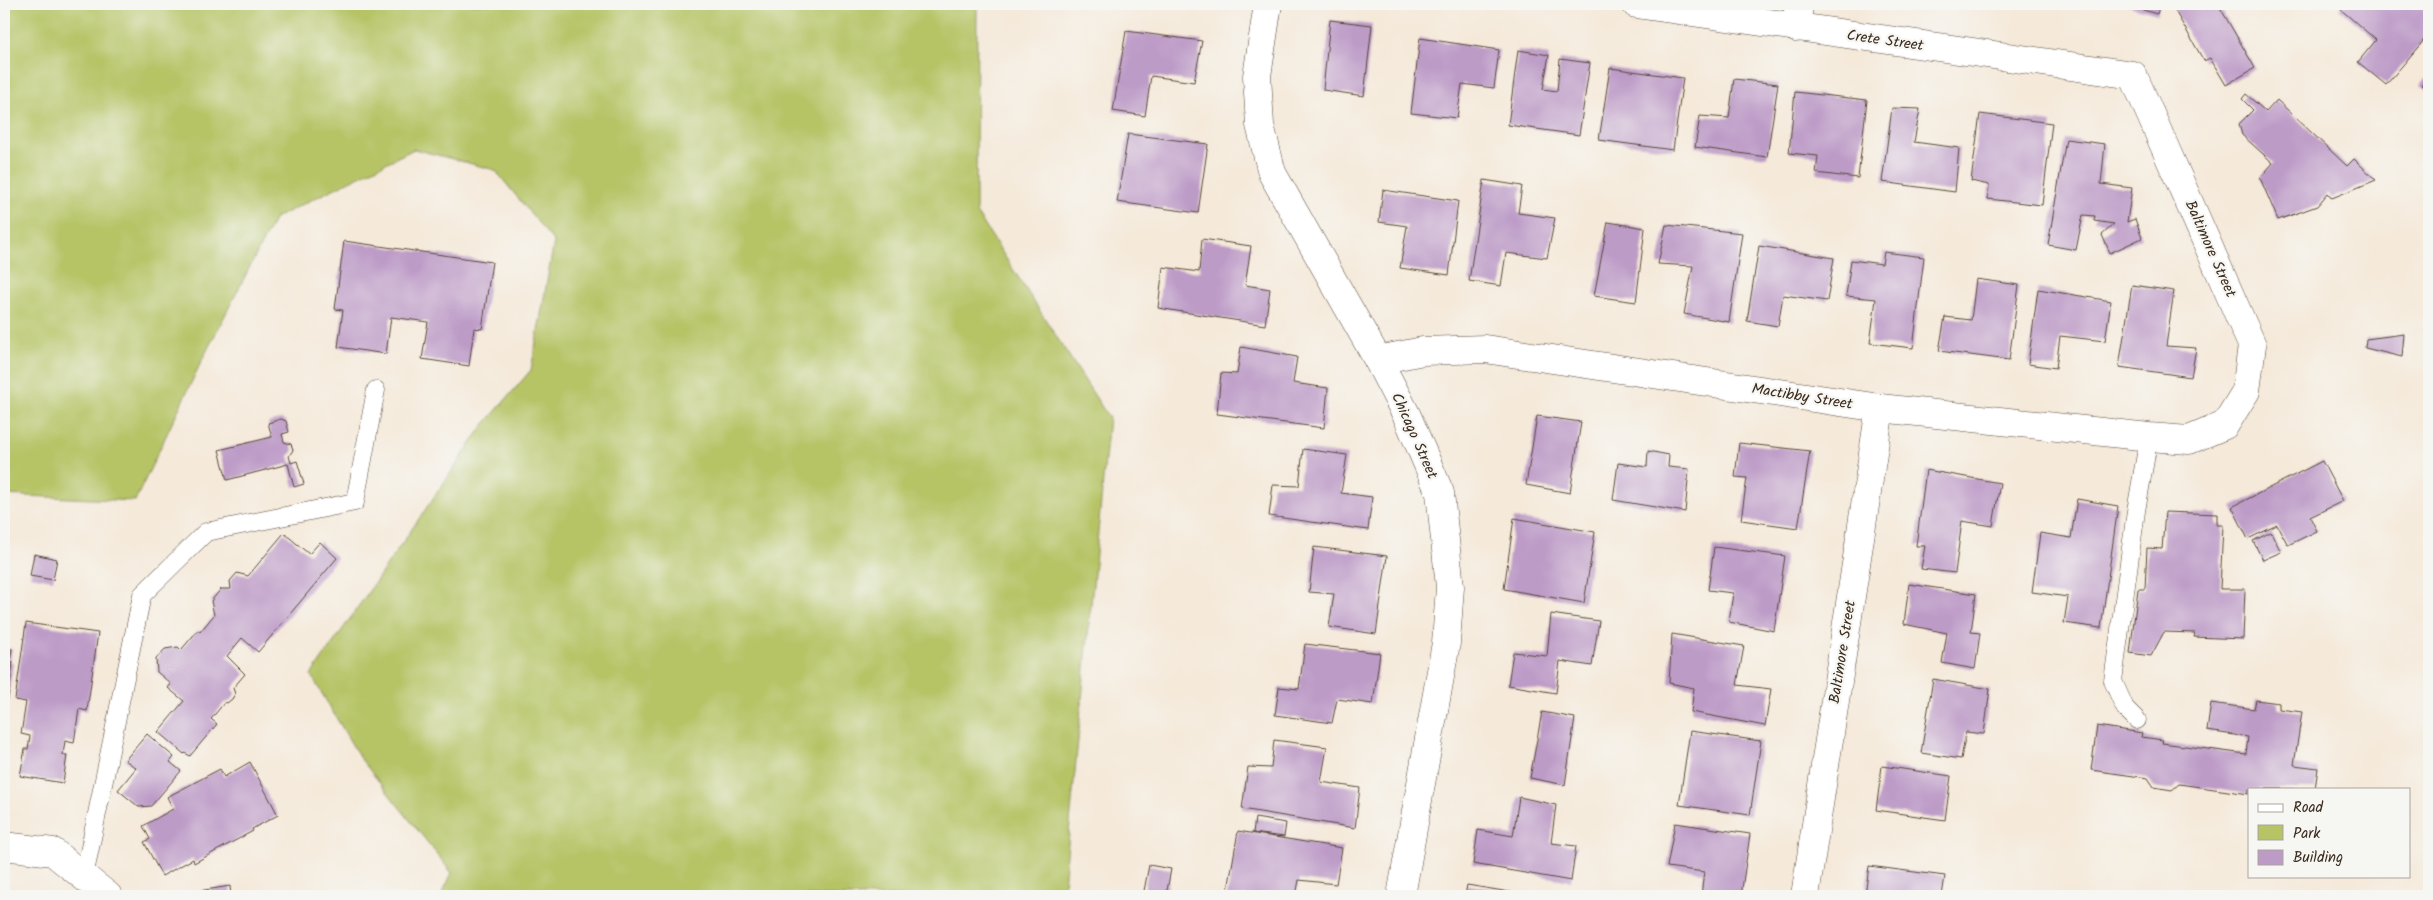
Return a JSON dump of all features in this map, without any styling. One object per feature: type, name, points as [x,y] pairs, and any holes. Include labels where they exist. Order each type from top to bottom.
[{"type":"street","name":"Chicago Street","points":[[1268,4],[1257,76],[1260,125],[1272,173],[1378,360],[1407,416],[1440,493],[1450,587],[1446,643],[1401,896]]},
{"type":"street","name":"Crete Street","points":[[1636,4],[1798,16],[2133,75]]},
{"type":"street","name":"Baltimore Street","points":[[2133,75],[2252,345],[2246,391],[2225,425]]},
{"type":"street","name":"Mactibby Street","points":[[1378,360],[1423,351],[1485,349],[1880,408],[2149,437],[2189,440],[2225,425]]},
{"type":"street","name":"Baltimore Street","points":[[1806,896],[1880,408]]},
{"type":"street","points":[[4,846],[53,852],[108,896]]},
{"type":"lane","points":[[84,877],[142,595],[206,532],[355,502],[376,390]]},
{"type":"lane","points":[[2137,720],[2125,708],[2113,681],[2135,517],[2149,437]]},
{"type":"green space","points":[[4,4],[977,4],[976,212],[1109,418],[1063,896],[441,896],[452,873],[360,758],[311,675],[483,426],[531,370],[554,242],[495,170],[414,149],[275,218],[203,358],[135,501],[4,495]]},
{"type":"building","points":[[2122,4],[2160,4],[2157,14]]},
{"type":"building","points":[[2171,4],[2218,4],[2255,68],[2226,85],[2210,58],[2204,61]]},
{"type":"building","points":[[2343,4],[2429,4],[2429,34],[2386,85],[2358,62],[2376,40],[2339,8]]},
{"type":"building","points":[[1330,20],[1372,25],[1364,96],[1323,90]]},
{"type":"building","points":[[1126,31],[1202,41],[1194,82],[1151,76],[1145,116],[1113,111]]},
{"type":"building","points":[[1420,38],[1499,50],[1494,88],[1462,84],[1457,118],[1411,113]]},
{"type":"building","points":[[1518,50],[1549,55],[1543,89],[1557,91],[1560,59],[1590,63],[1579,135],[1508,125]]},
{"type":"building","points":[[1610,68],[1683,78],[1673,150],[1599,140]]},
{"type":"building","points":[[2429,74],[2429,91],[2421,85]]},
{"type":"building","points":[[1734,79],[1778,84],[1767,157],[1695,147],[1700,116],[1729,118]]},
{"type":"building","points":[[1795,92],[1867,100],[1858,178],[1816,173],[1818,156],[1789,153]]},
{"type":"building","points":[[2246,94],[2266,112],[2277,100],[2347,166],[2354,159],[2376,180],[2332,198],[2328,193],[2317,206],[2278,220],[2260,178],[2273,163],[2242,135],[2239,124],[2253,110],[2242,99]]},
{"type":"building","points":[[1892,108],[1920,109],[1914,142],[1959,148],[1955,192],[1882,182]]},
{"type":"building","points":[[1980,114],[2052,123],[2042,205],[1988,199],[1989,185],[1971,181]]},
{"type":"building","points":[[1128,134],[1208,144],[1198,213],[1117,202]]},
{"type":"building","points":[[2066,139],[2105,144],[2101,184],[2132,188],[2127,222],[2135,219],[2142,238],[2110,253],[2102,235],[2114,224],[2094,221],[2095,216],[2083,215],[2076,250],[2048,245]]},
{"type":"building","points":[[1484,180],[1522,186],[1518,213],[1555,218],[1547,258],[1506,253],[1501,286],[1469,281]]},
{"type":"building","points":[[1383,190],[1458,201],[1449,275],[1400,268],[1407,226],[1379,222]]},
{"type":"building","points":[[1608,222],[1645,228],[1636,302],[1594,296]]},
{"type":"building","points":[[1666,225],[1742,233],[1729,322],[1684,314],[1693,266],[1658,264]]},
{"type":"building","points":[[1202,239],[1251,246],[1245,285],[1270,289],[1265,325],[1158,308],[1163,267],[1199,272]]},
{"type":"building","points":[[344,241],[492,262],[482,329],[474,328],[469,366],[422,359],[428,322],[391,317],[386,354],[338,347],[343,310],[335,309]]},
{"type":"building","points":[[1759,246],[1834,258],[1827,301],[1783,295],[1778,326],[1747,321]]},
{"type":"building","points":[[1884,252],[1924,257],[1913,348],[1870,343],[1876,299],[1846,296],[1851,260],[1882,264]]},
{"type":"building","points":[[1976,279],[2019,285],[2009,360],[1939,351],[1945,317],[1971,320]]},
{"type":"building","points":[[2132,285],[2174,291],[2166,346],[2196,348],[2191,377],[2119,367]]},
{"type":"building","points":[[2038,289],[2111,301],[2105,341],[2060,336],[2056,368],[2028,364]]},
{"type":"building","points":[[2404,334],[2402,357],[2365,348],[2366,339]]},
{"type":"building","points":[[1241,347],[1297,357],[1293,383],[1328,388],[1324,428],[1217,414],[1221,373],[1237,374]]},
{"type":"building","points":[[1537,416],[1581,422],[1570,493],[1526,485]]},
{"type":"building","points":[[281,419],[286,421],[289,432],[282,434],[284,442],[291,444],[293,450],[289,456],[291,463],[297,461],[304,484],[294,487],[288,464],[227,480],[219,450],[272,437],[268,423]]},
{"type":"building","points":[[1739,443],[1810,451],[1798,528],[1741,520],[1747,478],[1735,477]]},
{"type":"building","points":[[1303,449],[1347,455],[1341,493],[1372,497],[1368,530],[1269,516],[1273,485],[1299,486]]},
{"type":"building","points":[[1648,451],[1669,455],[1668,467],[1689,469],[1685,512],[1613,500],[1618,463],[1647,467]]},
{"type":"building","points":[[2322,461],[2343,501],[2310,517],[2317,531],[2288,545],[2277,525],[2248,539],[2232,507]]},
{"type":"building","points":[[1926,470],[2000,483],[1993,526],[1962,521],[1955,573],[1921,569],[1925,546],[1916,546]]},
{"type":"building","points":[[2077,499],[2118,506],[2101,628],[2064,623],[2068,597],[2032,592],[2040,533],[2071,538]]},
{"type":"building","points":[[2165,512],[2217,514],[2217,525],[2223,525],[2220,589],[2245,589],[2243,639],[2194,637],[2195,633],[2164,632],[2151,656],[2130,653],[2138,589],[2145,589],[2147,548],[2162,549]]},
{"type":"building","points":[[1514,518],[1595,532],[1584,603],[1504,589]]},
{"type":"building","points":[[2271,532],[2281,552],[2263,560],[2253,541]]},
{"type":"building","points":[[284,533],[309,554],[320,542],[337,558],[258,652],[242,638],[227,656],[245,674],[233,688],[235,694],[232,699],[227,703],[225,702],[211,719],[217,724],[190,756],[184,754],[158,732],[184,701],[168,688],[171,684],[157,672],[156,659],[165,649],[178,647],[181,650],[198,630],[200,632],[214,615],[211,601],[221,589],[231,589],[230,581],[237,573],[248,576]]},
{"type":"building","points":[[1314,547],[1387,556],[1376,634],[1329,627],[1334,594],[1309,592]]},
{"type":"building","points":[[1714,547],[1785,556],[1774,631],[1729,622],[1733,593],[1708,590]]},
{"type":"building","points":[[34,554],[57,559],[53,580],[30,576]]},
{"type":"building","points":[[1909,584],[1976,594],[1971,632],[1980,633],[1975,669],[1942,663],[1947,633],[1904,624]]},
{"type":"building","points":[[1551,614],[1599,621],[1592,666],[1560,661],[1556,693],[1508,685],[1513,652],[1547,656]]},
{"type":"building","points":[[26,623],[98,633],[87,711],[79,709],[74,743],[65,741],[63,755],[67,755],[63,783],[20,776],[25,749],[28,749],[30,736],[21,734],[26,702],[15,700]]},
{"type":"building","points":[[1672,634],[1744,646],[1737,685],[1771,689],[1765,726],[1691,712],[1694,688],[1669,683]]},
{"type":"building","points":[[1305,644],[1380,653],[1373,704],[1337,699],[1332,723],[1275,715],[1279,687],[1299,689]]},
{"type":"building","points":[[4,648],[12,649],[10,662],[13,662],[5,719]]},
{"type":"building","points":[[1933,679],[1990,689],[1984,734],[1966,732],[1961,759],[1921,753]]},
{"type":"building","points":[[2256,700],[2279,703],[2279,709],[2302,712],[2294,765],[2318,768],[2315,788],[2248,788],[2248,794],[2179,784],[2172,790],[2154,787],[2148,778],[2091,770],[2097,726],[2142,733],[2141,737],[2163,740],[2162,743],[2246,754],[2248,737],[2207,731],[2211,703],[2254,709]]},
{"type":"building","points":[[1542,712],[1575,718],[1565,785],[1530,778]]},
{"type":"building","points":[[1690,731],[1761,741],[1750,815],[1679,805]]},
{"type":"building","points":[[147,734],[174,757],[170,762],[181,771],[151,806],[139,807],[118,790],[136,768],[125,760]]},
{"type":"building","points":[[1274,740],[1327,747],[1321,782],[1360,788],[1355,828],[1242,809],[1248,767],[1271,768]]},
{"type":"building","points":[[250,762],[278,815],[194,863],[193,859],[162,876],[144,842],[150,839],[143,826],[173,809],[167,797],[220,769],[224,777]]},
{"type":"building","points":[[1882,766],[1951,776],[1945,820],[1876,810]]},
{"type":"building","points":[[1519,797],[1556,805],[1551,843],[1576,846],[1571,881],[1473,864],[1478,830],[1513,836]]},
{"type":"building","points":[[1255,818],[1286,823],[1284,837],[1253,833]]},
{"type":"building","points":[[1675,823],[1750,834],[1741,896],[1701,896],[1704,872],[1667,867]]},
{"type":"building","points":[[1238,831],[1342,848],[1336,884],[1299,880],[1296,896],[1227,896]]},
{"type":"building","points":[[1149,865],[1171,869],[1166,896],[1143,896]]},
{"type":"building","points":[[1869,866],[1945,876],[1942,896],[1865,896]]},
{"type":"building","points":[[1467,885],[1528,895],[1465,896]]},
{"type":"building","points":[[230,886],[231,896],[180,896],[180,894]]}]
